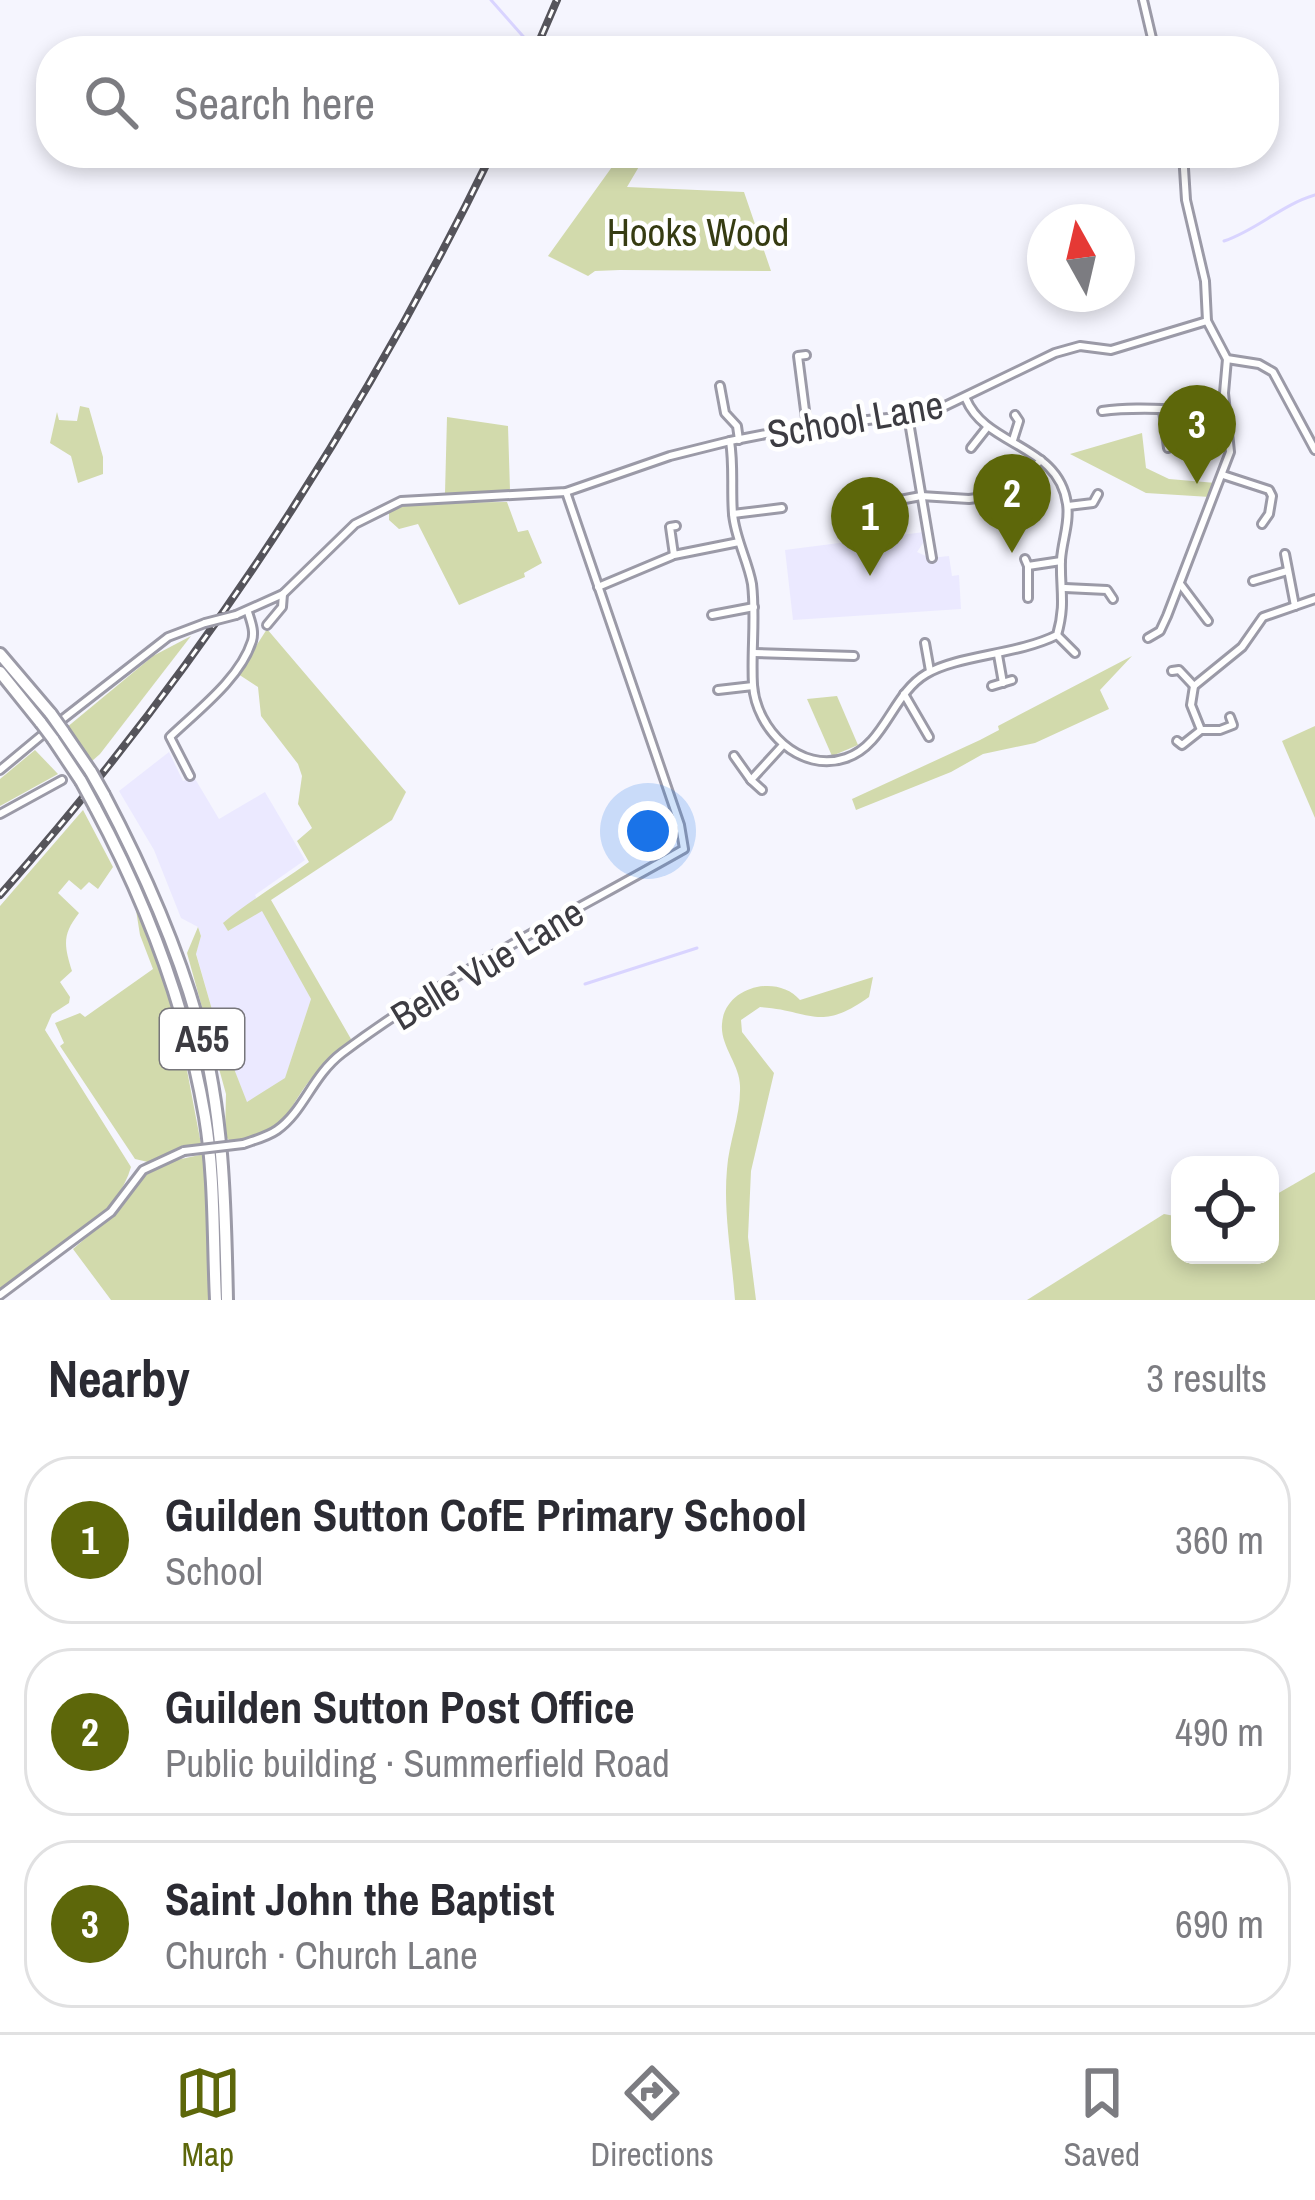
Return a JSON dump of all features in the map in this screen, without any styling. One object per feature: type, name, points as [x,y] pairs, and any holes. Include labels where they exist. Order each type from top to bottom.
[{"type":"highway","name":"A55","points":[[0,654],[104,795],[162,917],[200,1027],[222,1165],[227,1300]]},
{"type":"highway","name":"A55","points":[[0,672],[46,718]]},
{"type":"highway","name":"A55","points":[[86,776],[95,807],[146,908],[187,1028],[205,1120],[216,1300]]},
{"type":"street","points":[[1143,0],[1151,36]]},
{"type":"street","points":[[1148,638],[1160,631],[1181,585],[1230,452],[1227,359],[1207,321],[1184,168]]},
{"type":"street","name":"School Lane","points":[[284,594],[340,536],[368,514],[401,501],[566,492],[670,456],[734,441],[807,426],[908,416],[966,399],[1055,353],[1080,346],[1111,350],[1207,321]]},
{"type":"street","points":[[806,355],[798,356],[807,426]]},
{"type":"street","points":[[1227,359],[1259,364],[1274,372],[1315,450]]},
{"type":"street","points":[[720,386],[726,401],[724,413],[737,426],[733,514],[751,579],[753,686],[758,708],[783,745],[797,756],[817,762],[858,753],[904,694],[930,671],[998,656],[1057,634]]},
{"type":"street","points":[[966,399],[974,418],[1041,460],[1064,489],[1064,611],[1057,634]]},
{"type":"street","points":[[1102,411],[1225,408]]},
{"type":"street","points":[[1163,411],[1168,448]]},
{"type":"street","points":[[908,416],[932,558]]},
{"type":"street","points":[[1013,440],[1020,418]]},
{"type":"street","points":[[972,444],[986,429]]},
{"type":"street","points":[[852,509],[921,496],[969,499],[1007,494],[1041,460]]},
{"type":"street","points":[[1223,475],[1269,490],[1272,515],[1262,524]]},
{"type":"street","name":"Belle Vue Lane","points":[[0,1295],[95,1227],[143,1170],[184,1151],[243,1144],[275,1131],[292,1115],[317,1074],[366,1037],[472,970],[684,849],[680,825],[566,492]]},
{"type":"street","points":[[1067,506],[1095,506],[1098,494]]},
{"type":"street","points":[[733,514],[782,508]]},
{"type":"street","points":[[674,555],[670,527],[676,526]]},
{"type":"street","points":[[598,587],[674,555],[739,542]]},
{"type":"street","points":[[1286,554],[1295,605]]},
{"type":"street","points":[[1028,598],[1027,563],[1061,561]]},
{"type":"street","points":[[1253,580],[1288,571]]},
{"type":"street","points":[[1181,585],[1208,621]]},
{"type":"street","points":[[1065,588],[1107,590],[1113,599]]},
{"type":"street","points":[[0,770],[168,637],[284,594]]},
{"type":"street","points":[[267,625],[282,607],[284,594]]},
{"type":"street","points":[[1202,730],[1190,704],[1194,686],[1242,647],[1263,617],[1315,599]]},
{"type":"street","points":[[717,615],[754,607]]},
{"type":"street","points":[[190,776],[170,737],[244,655],[253,631],[248,611]]},
{"type":"street","points":[[1057,634],[1074,653]]},
{"type":"street","points":[[923,649],[930,671]]},
{"type":"street","points":[[754,653],[848,654]]},
{"type":"street","points":[[992,686],[1008,682],[998,656]]},
{"type":"street","points":[[1178,668],[1194,686]]},
{"type":"street","points":[[722,688],[753,686]]},
{"type":"street","points":[[904,694],[929,737]]},
{"type":"street","points":[[1181,746],[1202,730],[1220,730],[1234,723]]},
{"type":"street","points":[[752,780],[783,745]]},
{"type":"street","points":[[734,756],[762,790]]},
{"type":"street","points":[[0,814],[62,780]]},
{"type":"shaded area","points":[[924,532],[917,552],[930,558],[949,556],[952,576],[959,575],[961,609],[793,620],[785,550]]},
{"type":"shaded area","points":[[169,752],[183,781],[194,777],[219,819],[265,792],[305,860],[255,895],[311,999],[285,1079],[247,1103],[196,953],[201,936],[198,927],[181,918],[154,850],[119,791]]},
{"type":"green space","name":"Hooks Wood","points":[[611,168],[638,168],[627,187],[744,192],[771,271],[620,270],[595,271],[588,276],[548,256]]},
{"type":"green space","points":[[80,406],[89,408],[103,474],[78,483],[71,456],[50,443],[57,412],[59,420],[77,421]]},
{"type":"green space","points":[[447,417],[508,426],[510,491],[445,493]]},
{"type":"green space","points":[[1142,433],[1146,468],[1169,479],[1216,483],[1210,497],[1146,493],[1070,454]]},
{"type":"green space","points":[[507,502],[518,532],[528,530],[542,563],[524,573],[525,577],[459,605],[418,524],[399,529],[389,520],[389,511],[414,503]]},
{"type":"green space","points":[[267,629],[406,792],[392,820],[271,900],[351,1039],[316,1073],[276,1126],[230,1141],[225,1136],[226,1094],[187,953],[198,927],[201,936],[196,954],[247,1102],[285,1078],[311,999],[262,911],[228,931],[223,923],[309,862],[297,841],[312,828],[298,804],[302,776],[298,764],[261,716],[258,687],[238,674]]},
{"type":"green space","points":[[191,636],[92,761],[66,728],[153,656]]},
{"type":"green space","points":[[1132,656],[1100,690],[1109,709],[1035,743],[983,754],[856,810],[852,799],[980,740]]},
{"type":"green space","points":[[837,696],[858,745],[832,756],[807,699]]},
{"type":"green space","points":[[1315,726],[1315,818],[1282,741]]},
{"type":"green space","points":[[35,750],[58,774],[0,806],[0,779]]},
{"type":"green space","points":[[83,810],[113,867],[98,889],[89,882],[81,890],[69,880],[58,893],[79,913],[66,940],[72,971],[60,982],[69,1003],[52,1014],[45,1030],[131,1167],[123,1187],[94,1222],[0,1289],[0,906]]},
{"type":"green space","points":[[140,908],[175,1007],[201,1144],[148,1162],[135,1159],[60,1046],[64,1043],[55,1023],[80,1013],[85,1017],[153,969],[140,935],[136,910]]},
{"type":"green space","points":[[873,977],[869,997],[838,1014],[815,1017],[760,1007],[741,1020],[742,1032],[774,1073],[751,1171],[748,1237],[756,1300],[735,1300],[726,1185],[740,1086],[722,1032],[725,1011],[741,993],[753,988],[778,987],[800,1000]]},
{"type":"green space","points":[[204,1154],[210,1300],[111,1300],[73,1249],[122,1207],[146,1173],[163,1163]]},
{"type":"green space","points":[[1315,1172],[1315,1300],[1027,1300],[1164,1214],[1171,1215],[1171,1264],[1279,1264],[1279,1193]]},
{"type":"waterway","points":[[491,0],[523,36]]},
{"type":"waterway","points":[[1224,241],[1315,195]]},
{"type":"waterway","points":[[585,984],[697,948]]},
{"type":"railway","points":[[541,36],[557,0]]},
{"type":"railway","points":[[0,895],[142,722],[272,541],[388,351],[484,168]]},
{"type":"place","name":"Saint John the Baptist","points":[[1197,484]]},
{"type":"place","name":"Guilden Sutton Post Office","points":[[1012,553]]},
{"type":"place","name":"Guilden Sutton CofE Primary School","points":[[870,576]]}]
